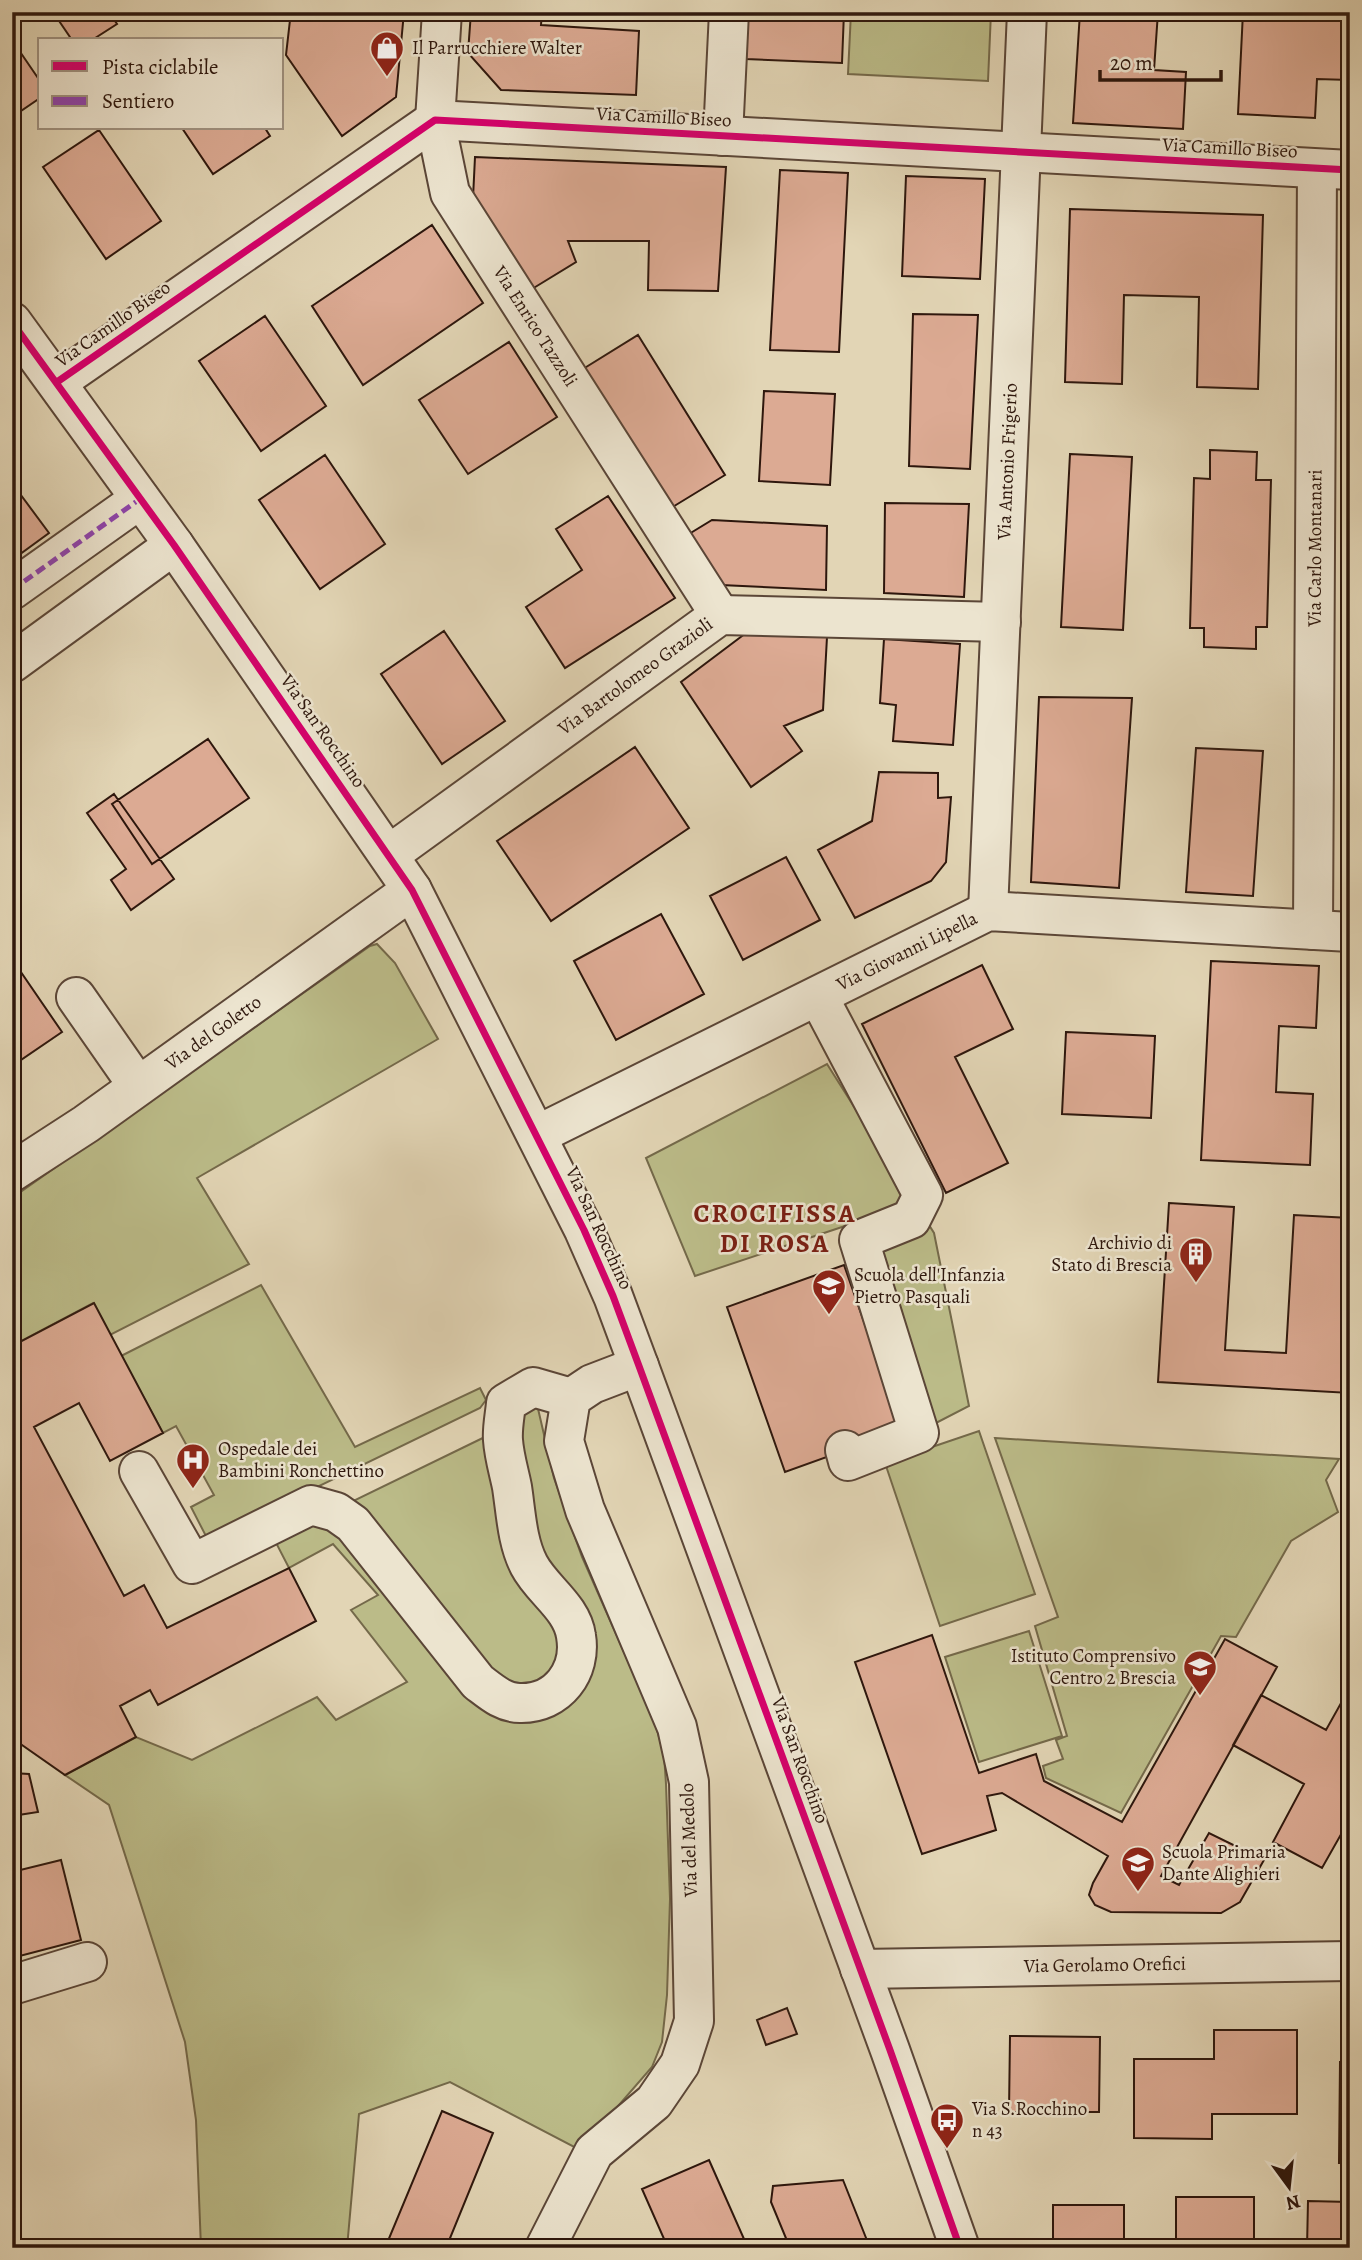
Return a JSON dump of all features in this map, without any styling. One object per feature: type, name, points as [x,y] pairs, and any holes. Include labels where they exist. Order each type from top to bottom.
[{"type":"street","name":"Via Enrico Tazzoli","points":[[442,12],[435,120],[450,193],[720,615]]},
{"type":"street","points":[[723,136],[729,12]]},
{"type":"street","name":"Via Antonio Frigerio","points":[[988,911],[1027,12]]},
{"type":"street","name":"Via Camillo Biseo","points":[[57,382],[435,120],[1333,170]]},
{"type":"street","name":"Via Carlo Montanari","points":[[1332,931],[1333,170]]},
{"type":"street","name":"Via San Rocchino","points":[[13,324],[174,545],[390,854],[412,890],[584,1230],[639,1366],[960,2248]]},
{"type":"street","points":[[12,590],[140,499]]},
{"type":"street","points":[[12,663],[174,545]]},
{"type":"street","name":"Via Bartolomeo Grazioli","points":[[390,854],[720,615],[1001,622]]},
{"type":"street","name":"Via del Goletto","points":[[12,1172],[138,1086],[412,890]]},
{"type":"street","name":"Via Giovanni Lipella","points":[[537,1135],[988,911],[1332,931]]},
{"type":"street","points":[[818,996],[923,1195],[911,1219],[859,1240],[919,1433],[848,1461],[845,1450]]},
{"type":"street","points":[[76,997],[138,1086]]},
{"type":"street","points":[[139,1471],[192,1564],[311,1505],[336,1512],[353,1524],[478,1682],[500,1698],[520,1703],[539,1700],[559,1689],[573,1674],[577,1655],[576,1633],[568,1614],[530,1568],[523,1550],[503,1438],[505,1389],[533,1387],[571,1398],[592,1384],[639,1366]]},
{"type":"street","name":"Via del Medolo","points":[[545,2248],[594,2152],[654,2102],[680,2064],[694,2021],[689,1782],[677,1727],[585,1510],[564,1441],[571,1398]]},
{"type":"street","name":"Via Gerolamo Orefici","points":[[860,1969],[1350,1961]]},
{"type":"street","points":[[12,1985],[87,1962]]},
{"type":"green space","points":[[851,12],[991,12],[988,81],[848,74]]},
{"type":"green space","points":[[377,944],[395,963],[438,1039],[197,1178],[249,1264],[110,1335],[93,1303],[12,1346],[12,1198],[370,946]]},
{"type":"green space","points":[[827,1064],[934,1233],[969,1406],[934,1424],[866,1219],[695,1276],[646,1158]]},
{"type":"green space","points":[[261,1285],[355,1447],[480,1388],[486,1400],[480,1408],[208,1540],[191,1507],[214,1495],[176,1426],[163,1433],[121,1356]]},
{"type":"green space","points":[[536,1400],[554,1478],[582,1557],[654,1720],[664,1754],[670,1899],[667,1995],[662,2042],[652,2067],[580,2150],[450,2082],[359,2114],[347,2248],[201,2248],[196,2120],[185,2042],[109,1805],[65,1775],[136,1737],[192,1760],[317,1697],[336,1720],[407,1682],[351,1610],[378,1595],[333,1544],[289,1568],[272,1535],[298,1522],[339,1526],[473,1694],[584,1685],[538,1553],[515,1424]]},
{"type":"green space","points":[[979,1431],[1035,1594],[940,1626],[885,1463]]},
{"type":"green space","points":[[491,1434],[563,1641],[556,1669],[533,1686],[505,1685],[349,1503]]},
{"type":"green space","points":[[995,1438],[1339,1459],[1326,1480],[1338,1512],[1291,1541],[1236,1637],[1221,1636],[1121,1813],[1046,1778],[1043,1766],[1063,1759],[1056,1740],[1067,1736],[1035,1626],[1058,1617]]},
{"type":"green space","points":[[1029,1631],[1062,1736],[979,1762],[945,1657]]},
{"type":"building","points":[[53,12],[109,12],[117,24],[95,38],[71,38]]},
{"type":"building","points":[[278,12],[404,12],[396,97],[342,136],[286,55],[290,20],[277,20]]},
{"type":"building","points":[[471,12],[542,12],[541,25],[639,31],[636,95],[501,90],[468,53]]},
{"type":"building","points":[[748,12],[844,12],[842,63],[746,59]]},
{"type":"building","points":[[1080,12],[1158,12],[1154,70],[1186,72],[1183,129],[1073,123]]},
{"type":"building","points":[[1243,12],[1350,12],[1350,80],[1317,79],[1315,118],[1238,114]]},
{"type":"building","points":[[12,40],[38,78],[38,99],[12,117]]},
{"type":"building","points":[[99,130],[161,221],[106,259],[43,167]]},
{"type":"building","points":[[183,130],[266,130],[270,136],[213,174]]},
{"type":"building","points":[[475,157],[726,167],[718,291],[648,290],[649,241],[568,241],[576,262],[532,289],[473,198]]},
{"type":"building","points":[[780,170],[848,173],[839,352],[770,350]]},
{"type":"building","points":[[906,176],[985,179],[980,279],[902,276]]},
{"type":"building","points":[[1070,209],[1263,215],[1258,389],[1197,387],[1199,297],[1124,295],[1122,384],[1065,382]]},
{"type":"building","points":[[1342,224],[1350,224],[1350,466],[1341,466]]},
{"type":"building","points":[[432,225],[483,303],[363,385],[312,306]]},
{"type":"building","points":[[913,314],[978,315],[970,469],[909,466]]},
{"type":"building","points":[[265,316],[326,406],[261,451],[199,361]]},
{"type":"building","points":[[638,335],[725,475],[671,508],[583,369]]},
{"type":"building","points":[[509,342],[557,417],[468,474],[419,400]]},
{"type":"building","points":[[764,391],[835,394],[830,485],[759,481]]},
{"type":"building","points":[[1210,450],[1257,452],[1256,480],[1271,480],[1267,627],[1256,627],[1256,649],[1204,647],[1204,628],[1190,628],[1194,478],[1210,479]]},
{"type":"building","points":[[1070,454],[1132,457],[1123,630],[1061,627]]},
{"type":"building","points":[[325,455],[385,544],[320,589],[259,500]]},
{"type":"building","points":[[12,483],[49,533],[12,560]]},
{"type":"building","points":[[608,496],[675,598],[565,668],[526,607],[582,570],[556,529]]},
{"type":"building","points":[[885,503],[969,504],[964,597],[884,593]]},
{"type":"building","points":[[712,520],[827,526],[826,590],[721,585],[689,534]]},
{"type":"building","points":[[750,630],[827,637],[823,710],[784,726],[802,751],[751,787],[681,682]]},
{"type":"building","points":[[444,631],[505,721],[442,764],[381,674]]},
{"type":"building","points":[[884,639],[960,644],[953,745],[893,741],[896,705],[880,703]]},
{"type":"building","points":[[1039,697],[1132,698],[1119,888],[1031,882]]},
{"type":"building","points":[[208,739],[249,798],[152,864],[112,804]]},
{"type":"building","points":[[635,747],[689,828],[551,921],[497,841]]},
{"type":"building","points":[[1196,748],[1263,751],[1253,896],[1186,892]]},
{"type":"building","points":[[879,772],[938,773],[938,798],[951,797],[946,862],[931,881],[855,918],[818,850],[872,821]]},
{"type":"building","points":[[114,794],[174,879],[131,910],[111,880],[126,869],[87,813]]},
{"type":"building","points":[[786,857],[820,920],[743,960],[710,896]]},
{"type":"building","points":[[661,914],[704,994],[616,1040],[574,961]]},
{"type":"building","points":[[12,959],[62,1032],[12,1066]]},
{"type":"building","points":[[1211,961],[1319,966],[1316,1028],[1279,1026],[1276,1092],[1313,1094],[1310,1165],[1201,1160]]},
{"type":"building","points":[[982,965],[1013,1029],[955,1057],[1008,1163],[946,1193],[862,1024]]},
{"type":"building","points":[[1066,1032],[1155,1036],[1151,1118],[1062,1114]]},
{"type":"building","name":"Archivio di Stato di Brescia","points":[[1169,1203],[1234,1207],[1225,1350],[1286,1353],[1294,1215],[1350,1218],[1350,1393],[1158,1382]]},
{"type":"building","points":[[844,1265],[902,1430],[785,1472],[727,1307]]},
{"type":"building","points":[[94,1303],[163,1433],[110,1461],[79,1403],[34,1427],[124,1596],[144,1585],[167,1628],[289,1568],[316,1621],[158,1705],[150,1690],[120,1706],[136,1737],[65,1775],[12,1738],[12,1346]]},
{"type":"building","points":[[932,1635],[979,1773],[1036,1754],[1044,1781],[1122,1822],[1225,1639],[1277,1667],[1161,1876],[1179,1885],[1209,1833],[1264,1860],[1240,1902],[1221,1913],[1111,1912],[1095,1905],[1089,1895],[1108,1856],[1002,1793],[987,1796],[996,1830],[922,1854],[855,1662]]},
{"type":"building","points":[[1350,1687],[1350,1823],[1348,1822],[1322,1868],[1273,1842],[1304,1784],[1233,1745],[1261,1695],[1326,1730]]},
{"type":"building","points":[[12,1773],[29,1774],[38,1812],[12,1816]]},
{"type":"building","points":[[61,1860],[81,1940],[12,1958],[12,1872]]},
{"type":"building","points":[[787,2008],[797,2034],[766,2045],[757,2020]]},
{"type":"building","points":[[1214,2030],[1297,2030],[1297,2114],[1212,2114],[1212,2139],[1134,2138],[1134,2059],[1214,2059]]},
{"type":"building","points":[[1010,2036],[1100,2037],[1099,2112],[1009,2112]]},
{"type":"building","points":[[1340,2062],[1350,2062],[1350,2163],[1339,2163]]},
{"type":"building","points":[[442,2111],[493,2133],[446,2248],[385,2248]]},
{"type":"building","points":[[709,2160],[748,2248],[668,2248],[642,2189]]},
{"type":"building","points":[[843,2180],[870,2248],[790,2248],[771,2202],[773,2186]]},
{"type":"building","points":[[1176,2197],[1254,2197],[1254,2248],[1176,2248]]},
{"type":"building","points":[[1308,2201],[1350,2202],[1350,2248],[1307,2248]]},
{"type":"building","points":[[1053,2205],[1124,2205],[1124,2248],[1053,2248]]},
{"type":"marked path","points":[[12,590],[140,499]]},
{"type":"cycle path","points":[[57,382],[435,120],[1350,170]]},
{"type":"cycle path","points":[[12,322],[174,545],[412,890],[584,1230],[613,1296],[639,1366],[960,2248]]},
{"type":"place","name":"Il Parrucchiere Walter","points":[[387,78]]},
{"type":"place","name":"Archivio di Stato di Brescia","points":[[1196,1284]]},
{"type":"place","name":"Scuola dell'Infanzia Pietro Pasquali","points":[[829,1316]]},
{"type":"place","name":"Ospedale dei Bambini Ronchettino","points":[[193,1490]]},
{"type":"place","name":"Istituto Comprensivo Centro 2 Brescia","points":[[1200,1697]]},
{"type":"place","name":"Scuola Primaria Dante Alighieri","points":[[1138,1893]]},
{"type":"place","name":"Via S.Rocchino n 43","points":[[947,2150]]},
{"type":"district","name":"CROCIFISSA DI ROSA","points":[[775,1228]]}]
